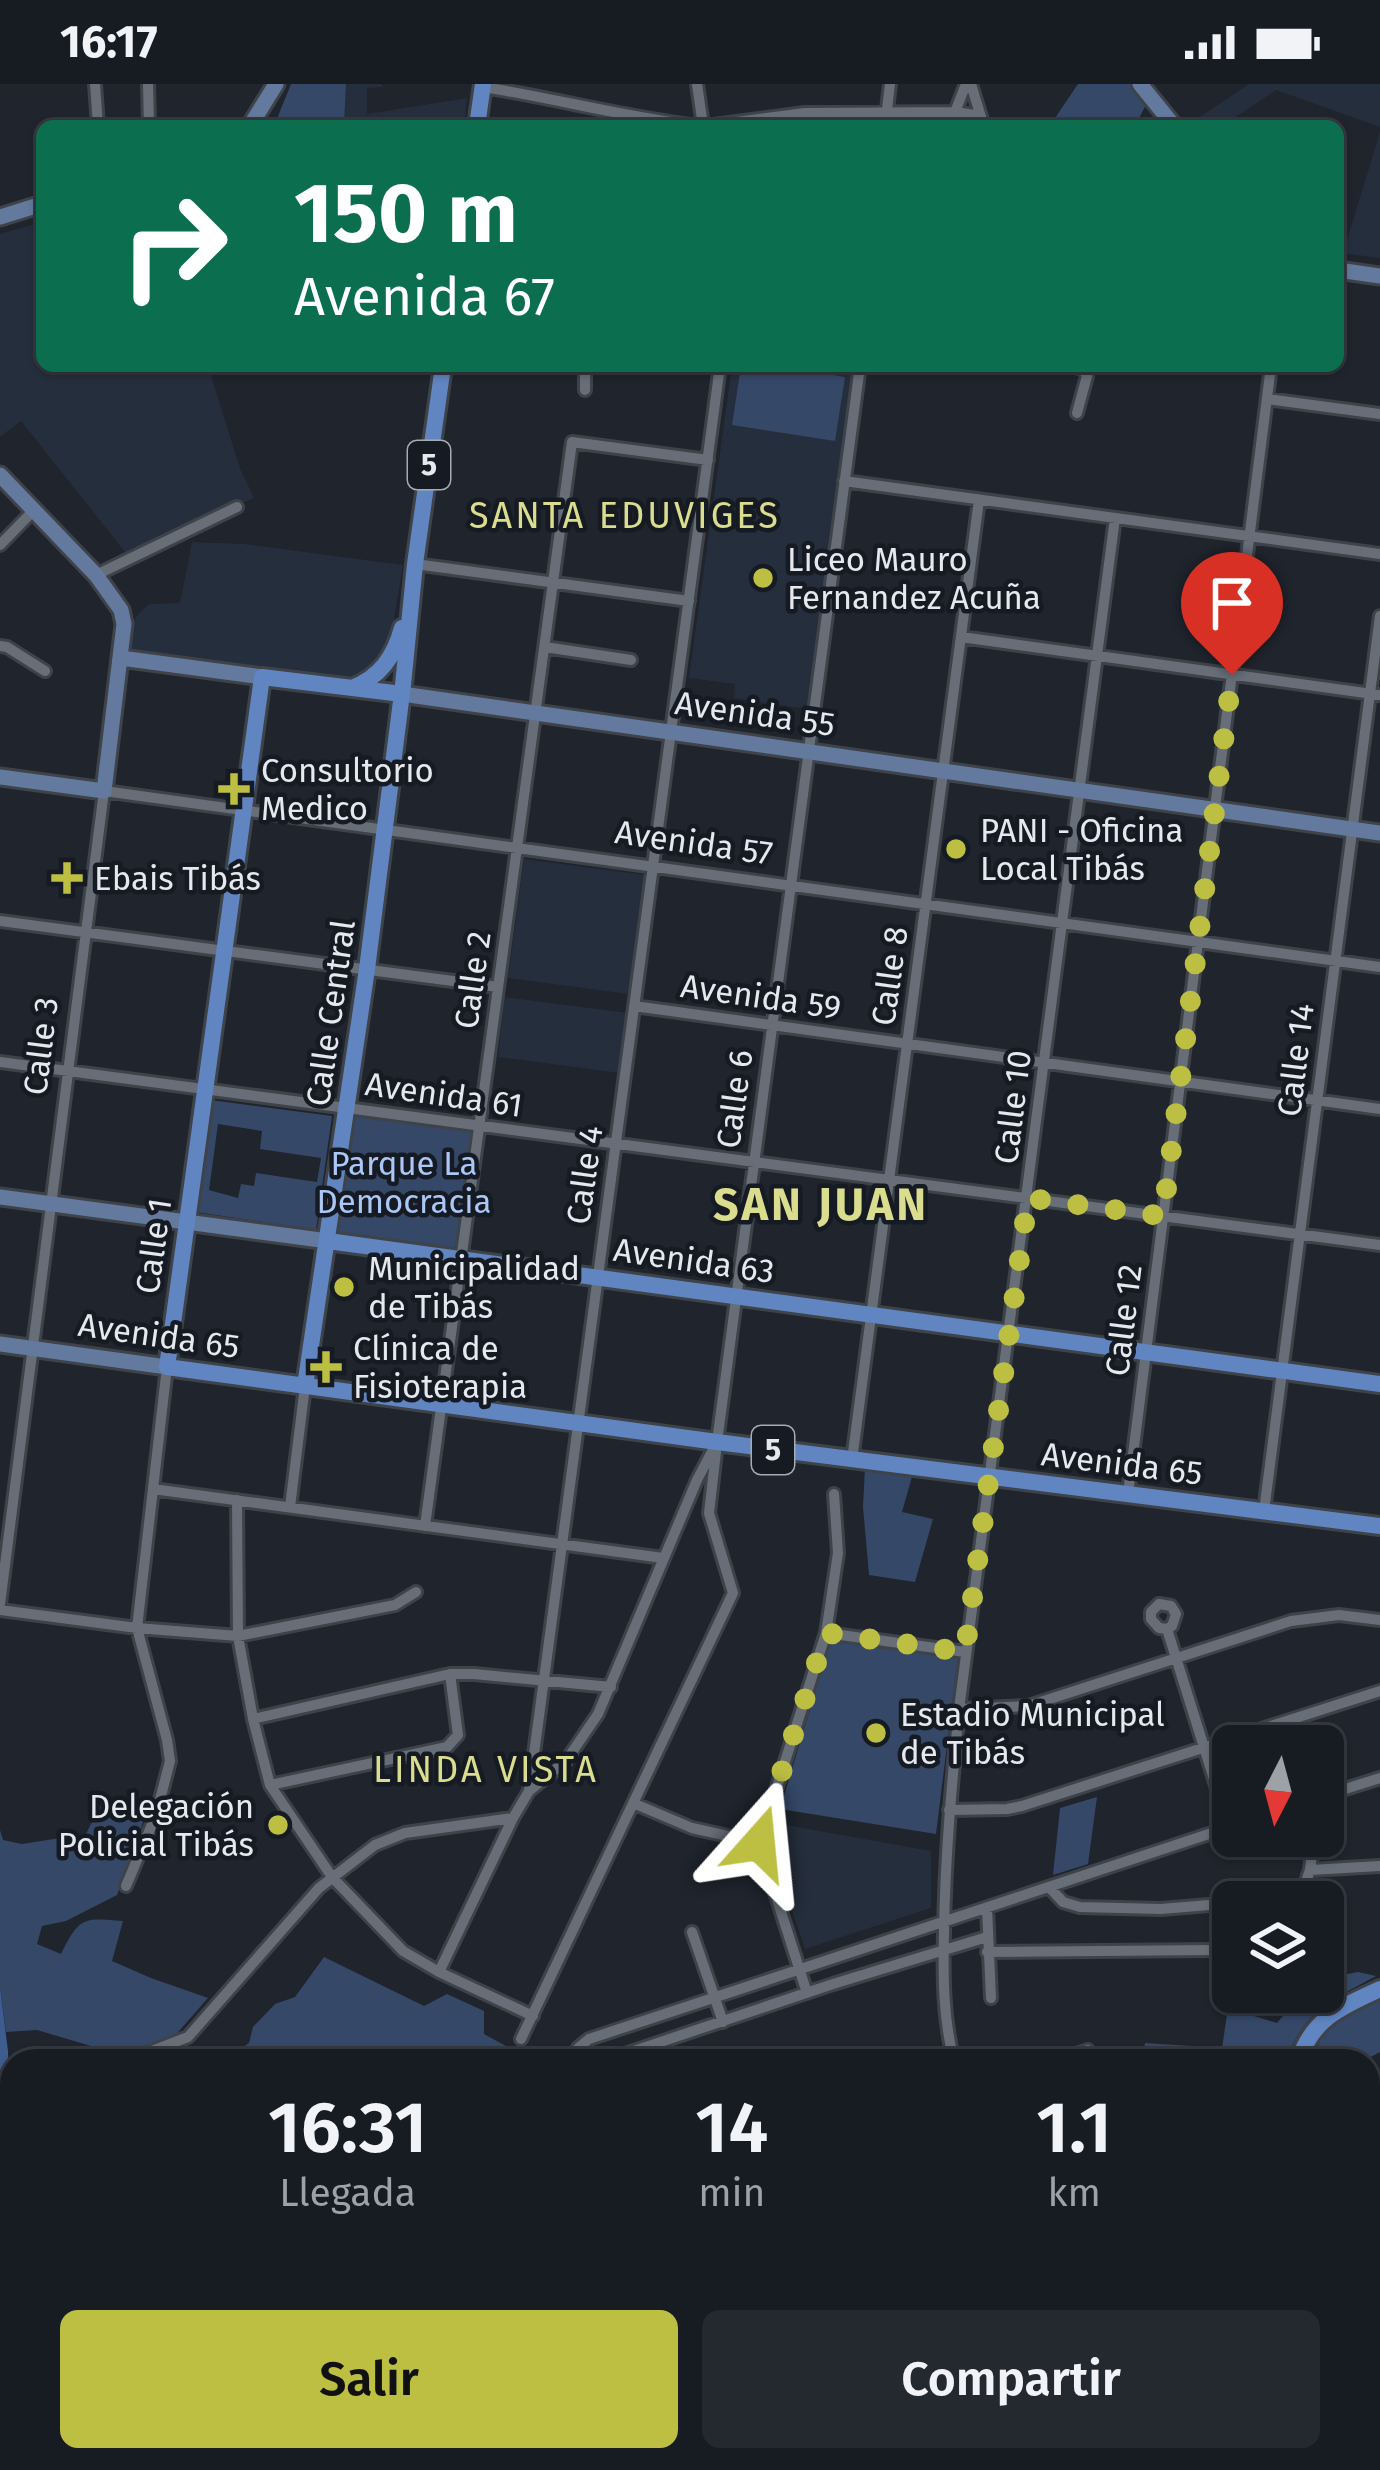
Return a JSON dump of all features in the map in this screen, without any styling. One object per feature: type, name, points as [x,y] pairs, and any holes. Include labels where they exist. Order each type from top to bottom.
[{"type":"main road","points":[[478,120],[483,85]]},
{"type":"main road","name":"Calle Central","points":[[305,1386],[367,969],[442,372]]},
{"type":"main road","name":"Calle Central","points":[[352,688],[366,682],[390,659],[411,598]]},
{"type":"main road","name":"Avenida 55","points":[[262,677],[402,694]]},
{"type":"main road","name":"Calle 1","points":[[166,1366],[262,677]]},
{"type":"main road","name":"Avenida 63","points":[[328,1241],[1380,1384]]},
{"type":"main road","name":"Avenida 65","points":[[166,1366],[578,1424],[1380,1526]]},
{"type":"main road","points":[[1303,2049],[1330,2013],[1380,1989]]},
{"type":"street","points":[[94,84],[97,120]]},
{"type":"street","points":[[148,84],[149,120]]},
{"type":"street","points":[[254,120],[276,84]]},
{"type":"street","points":[[698,84],[702,120]]},
{"type":"street","points":[[886,119],[890,84]]},
{"type":"street","points":[[955,112],[969,84]]},
{"type":"street","points":[[969,84],[980,120]]},
{"type":"street","points":[[1140,84],[1169,120]]},
{"type":"street","points":[[483,85],[650,120]]},
{"type":"street","points":[[769,120],[806,113],[886,119],[955,112],[975,115],[978,120]]},
{"type":"street","points":[[0,217],[36,206]]},
{"type":"street","points":[[1344,272],[1380,275]]},
{"type":"street","points":[[585,372],[585,390]]},
{"type":"street","name":"Calle 4","points":[[439,1972],[529,1791],[719,372]]},
{"type":"street","name":"Calle 6","points":[[529,1791],[566,1761],[598,1714],[717,1442],[859,372]]},
{"type":"street","points":[[1077,413],[1085,372]]},
{"type":"street","name":"Calle 12","points":[[1128,1494],[1270,372]]},
{"type":"street","points":[[1267,399],[1380,414]]},
{"type":"street","name":"Calle 2","points":[[425,1526],[572,442],[708,460]]},
{"type":"street","name":"Calle 3","points":[[0,475],[95,575],[121,610],[124,624],[0,1607]]},
{"type":"street","points":[[844,481],[1380,554]]},
{"type":"street","name":"Calle 8","points":[[852,1460],[979,500]]},
{"type":"street","points":[[95,575],[237,507]]},
{"type":"street","points":[[0,545],[35,509]]},
{"type":"street","name":"Calle 10","points":[[952,2049],[944,2003],[944,1921],[949,1810],[965,1652],[1114,518]]},
{"type":"street","points":[[415,564],[688,601]]},
{"type":"street","name":"Calle 14","points":[[1264,1511],[1352,829],[1375,694],[1380,616]]},
{"type":"street","points":[[961,637],[1375,694]]},
{"type":"street","points":[[0,646],[45,670]]},
{"type":"street","points":[[544,647],[631,660]]},
{"type":"street","name":"Avenida 55","points":[[121,658],[262,677]]},
{"type":"street","name":"Avenida 55","points":[[402,694],[1380,833]]},
{"type":"street","name":"Avenida 57","points":[[0,777],[1380,968]]},
{"type":"street","points":[[0,921],[499,987]]},
{"type":"street","name":"Avenida 59","points":[[634,1006],[1380,1109]]},
{"type":"street","name":"Avenida 61","points":[[0,1062],[1380,1245]]},
{"type":"street","name":"Avenida 63","points":[[0,1197],[328,1241]]},
{"type":"street","name":"Avenida 65","points":[[0,1344],[166,1366]]},
{"type":"street","name":"Calle 1","points":[[126,1886],[159,1806],[170,1756],[136,1628],[166,1366]]},
{"type":"street","name":"Calle Central","points":[[290,1507],[305,1386]]},
{"type":"street","points":[[521,2038],[733,1593],[709,1513],[717,1442]]},
{"type":"street","points":[[697,1480],[711,1482]]},
{"type":"street","points":[[153,1489],[663,1558]]},
{"type":"street","points":[[807,1993],[759,1843],[826,1633],[838,1552],[835,1494]]},
{"type":"street","points":[[237,1500],[238,1636],[270,1785],[332,1877],[403,1951],[533,2016]]},
{"type":"street","points":[[0,1607],[136,1628],[238,1636],[395,1605],[416,1592]]},
{"type":"street","points":[[959,1709],[1028,1706],[1291,1621],[1339,1615],[1380,1620]]},
{"type":"street","points":[[1167,1629],[1212,1765]]},
{"type":"street","points":[[826,1633],[965,1652]]},
{"type":"street","points":[[253,1719],[450,1674],[611,1687]]},
{"type":"street","points":[[270,1785],[447,1747],[458,1735],[450,1674]]},
{"type":"street","points":[[949,1810],[1022,1806],[1380,1691]]},
{"type":"street","points":[[1344,1789],[1380,1778]]},
{"type":"street","points":[[633,1803],[692,1828],[759,1843]]},
{"type":"street","points":[[157,2049],[188,2037],[301,1907],[375,1845],[405,1833],[513,1818]]},
{"type":"street","points":[[577,2049],[589,2039],[1212,1833]]},
{"type":"street","points":[[1306,1881],[1312,1857]]},
{"type":"street","points":[[1310,1870],[1380,1866]]},
{"type":"street","points":[[1049,1887],[1063,1902],[1080,1907],[1212,1905]]},
{"type":"street","points":[[987,1908],[991,1998]]},
{"type":"street","points":[[692,1932],[723,2022]]},
{"type":"street","points":[[656,2049],[807,1993],[987,1936]]},
{"type":"street","points":[[987,1952],[1212,1950]]},
{"type":"shaded area","points":[[346,84],[382,84],[367,88],[367,114],[467,98],[465,119],[344,120]]},
{"type":"shaded area","points":[[1249,84],[1380,84],[1380,127],[1276,90],[1231,120],[1195,120]]},
{"type":"shaded area","points":[[1380,132],[1380,258],[1344,250]]},
{"type":"shaded area","points":[[36,224],[36,372],[210,372],[254,498],[125,552],[21,421],[0,437],[0,234]]},
{"type":"shaded area","name":"Liceo Mauro Fernandez Acuña","points":[[731,372],[852,372],[807,709],[734,698],[735,684],[689,678]]},
{"type":"shaded area","points":[[192,542],[244,544],[403,565],[389,650],[369,674],[349,682],[131,653],[134,620],[140,612],[149,604],[180,603]]},
{"type":"shaded area","points":[[524,859],[645,875],[628,994],[508,978]]},
{"type":"shaded area","points":[[504,997],[628,1013],[620,1073],[498,1057]]},
{"type":"shaded area","points":[[775,1823],[931,1851],[931,1908],[805,1949],[773,1854]]},
{"type":"shaded area","points":[[0,1987],[8,2049],[0,2049]]},
{"type":"green space","points":[[291,84],[346,84],[344,120],[276,120]]},
{"type":"green space","points":[[1078,84],[1130,84],[1147,103],[1138,120],[1054,120]]},
{"type":"green space","points":[[740,372],[845,377],[835,441],[732,425]]},
{"type":"green space","points":[[210,1100],[332,1116],[316,1230],[196,1212]],"holes":[[[218,1124],[262,1131],[260,1149],[321,1158],[317,1182],[256,1173],[254,1186],[241,1184],[238,1198],[209,1190]]]},
{"type":"green space","name":"Parque La Democracia","points":[[352,1109],[474,1125],[458,1255],[334,1236]]},
{"type":"green space","points":[[865,1467],[913,1473],[902,1512],[933,1519],[915,1582],[869,1575]]},
{"type":"green space","name":"Estadio Municipal de Tibás","points":[[831,1639],[958,1657],[936,1834],[780,1809]]},
{"type":"green space","points":[[1097,1797],[1088,1864],[1053,1875],[1060,1808]]},
{"type":"green space","points":[[102,1802],[149,1806],[117,1895],[66,1921],[42,1926],[37,1944],[61,1954],[84,1922],[123,1921],[112,1961],[208,1998],[172,2039],[144,2049],[98,2049],[37,2030],[6,2032],[0,1987],[0,1830],[3,1840],[22,1844],[86,1834]]},
{"type":"green space","points":[[324,1957],[424,2006],[447,1994],[484,2011],[484,2034],[512,2049],[240,2049],[275,2004],[295,1997]]},
{"type":"green space","points":[[1344,1975],[1376,1976],[1344,1994]]},
{"type":"green space","points":[[1380,1998],[1380,2049],[1317,2049],[1329,2027]]},
{"type":"green space","points":[[1227,2013],[1277,2023],[1285,2013],[1317,2013],[1291,2049],[1144,2049],[1145,2043],[1222,2048]]},
{"type":"place","name":"Liceo Mauro Fernandez Acuña","points":[[763,578]]},
{"type":"place","name":"Consultorio Medico","points":[[234,789]]},
{"type":"place","name":"PANI - Oficina Local Tibás","points":[[956,849]]},
{"type":"place","name":"Ebais Tibás","points":[[67,878]]},
{"type":"place","name":"Municipalidad de Tibás","points":[[344,1287]]},
{"type":"place","name":"Clínica de Fisioterapia","points":[[326,1367]]},
{"type":"place","name":"Estadio Municipal de Tibás","points":[[876,1733]]},
{"type":"place","name":"Delegación Policial Tibás","points":[[278,1825]]},
{"type":"district","name":"SANTA EDUVIGES","points":[[625,515]]},
{"type":"district","name":"SAN JUAN","points":[[821,1204]]},
{"type":"district","name":"LINDA VISTA","points":[[486,1769]]},
{"type":"route","points":[[759,1843],[826,1633],[965,1652],[1028,1198],[1163,1216],[1232,675]]}]
